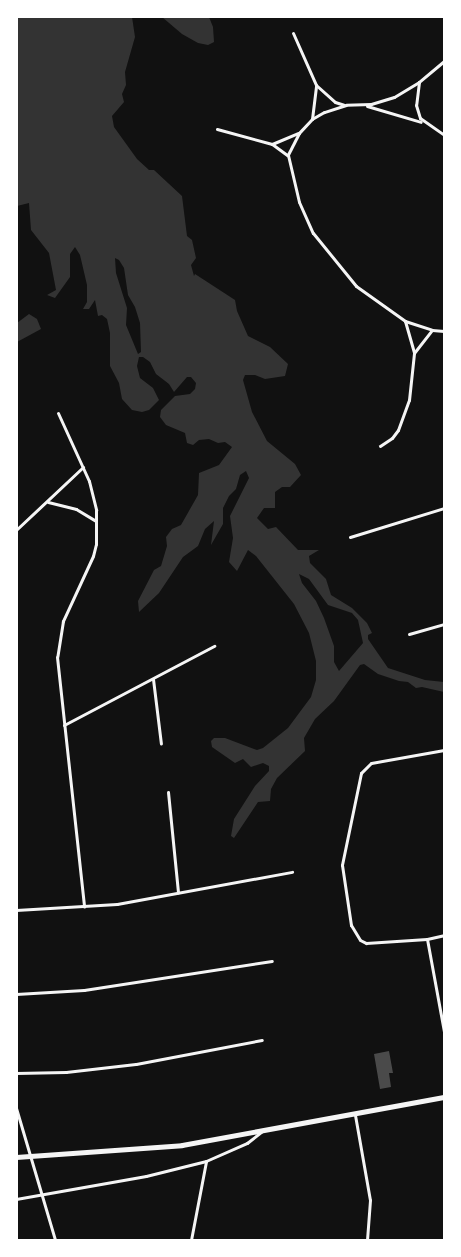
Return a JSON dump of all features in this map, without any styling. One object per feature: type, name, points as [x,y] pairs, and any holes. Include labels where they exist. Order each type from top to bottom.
[{"type":"main road","points":[[16,1157],[182,1145],[444,1097]]},
{"type":"street","points":[[293,33],[316,85],[335,102],[395,113],[425,124],[444,135]]},
{"type":"street","points":[[360,105],[394,97],[420,82],[444,61]]},
{"type":"street","points":[[420,82],[416,105],[420,118],[425,124]]},
{"type":"street","points":[[312,119],[316,85]]},
{"type":"street","points":[[346,105],[324,112],[312,119],[299,133],[288,156],[299,202],[314,233],[356,286],[405,321],[432,330],[444,331]]},
{"type":"street","points":[[217,129],[272,144],[288,156]]},
{"type":"street","points":[[272,144],[299,133]]},
{"type":"street","points":[[380,446],[392,438],[398,430],[409,400],[414,353],[405,321]]},
{"type":"street","points":[[414,353],[432,330]]},
{"type":"street","points":[[58,413],[83,466],[93,496],[96,521],[93,556],[68,608],[59,634],[57,657],[84,907]]},
{"type":"street","points":[[16,530],[83,466]]},
{"type":"street","points":[[47,502],[76,509],[96,521]]},
{"type":"street","points":[[350,537],[444,508]]},
{"type":"street","points":[[409,634],[444,624]]},
{"type":"street","points":[[64,725],[214,646]]},
{"type":"street","points":[[153,679],[161,744]]},
{"type":"street","points":[[444,750],[371,763],[362,773],[342,865],[351,925],[360,940],[366,943],[427,939],[444,935]]},
{"type":"street","points":[[168,792],[178,893]]},
{"type":"street","points":[[16,909],[84,907],[292,872]]},
{"type":"street","points":[[427,939],[444,1032]]},
{"type":"street","points":[[16,994],[84,990],[272,961]]},
{"type":"street","points":[[16,1073],[66,1072],[136,1064],[262,1040]]},
{"type":"street","points":[[16,1108],[55,1240]]},
{"type":"street","points":[[355,1113],[370,1200],[367,1240]]},
{"type":"street","points":[[16,1198],[146,1176],[206,1161],[247,1143],[264,1129]]},
{"type":"street","points":[[191,1240],[206,1161]]},
{"type":"shaded area","points":[[17,16],[132,17],[135,37],[125,72],[126,85],[122,94],[124,102],[112,116],[114,127],[137,159],[149,170],[154,170],[182,196],[187,236],[192,240],[196,258],[191,265],[194,276],[195,274],[235,300],[237,311],[248,336],[270,347],[288,364],[285,376],[265,379],[255,375],[245,375],[243,380],[252,412],[267,441],[295,464],[301,475],[290,487],[282,487],[275,492],[275,508],[264,508],[257,518],[268,529],[276,527],[298,550],[319,550],[309,556],[310,563],[326,579],[331,595],[352,608],[367,623],[372,633],[368,635],[368,639],[388,668],[425,680],[444,682],[444,692],[422,687],[416,688],[408,682],[378,674],[364,664],[360,665],[334,701],[315,719],[304,738],[305,751],[277,778],[271,789],[270,801],[258,802],[234,838],[231,836],[234,819],[255,786],[269,771],[269,766],[263,763],[251,767],[243,759],[235,763],[212,747],[211,741],[214,738],[225,738],[257,750],[263,748],[288,728],[311,697],[316,680],[316,661],[309,633],[294,604],[256,556],[248,550],[237,571],[229,562],[233,538],[230,516],[249,478],[246,471],[240,475],[236,489],[229,496],[223,508],[223,524],[211,545],[214,521],[205,529],[198,546],[183,557],[159,593],[139,612],[138,601],[154,570],[161,566],[167,546],[166,537],[172,529],[181,525],[198,495],[199,473],[219,465],[232,447],[225,442],[218,443],[209,439],[199,440],[193,445],[187,443],[185,433],[166,425],[160,417],[161,410],[175,396],[190,394],[195,389],[196,383],[191,377],[187,377],[174,392],[169,384],[156,374],[150,362],[139,357],[137,366],[140,378],[153,388],[159,400],[149,410],[142,412],[132,410],[122,399],[119,383],[110,366],[110,333],[107,319],[102,315],[98,316],[95,300],[89,309],[83,309],[87,302],[87,285],[80,255],[75,247],[70,254],[70,277],[55,298],[47,295],[56,290],[49,253],[31,230],[29,203],[17,206]],"holes":[[[115,258],[124,268],[128,295],[140,323],[141,352],[138,354],[126,325],[127,308],[116,273]],[[299,574],[309,579],[328,605],[352,613],[358,620],[363,643],[339,671],[334,662],[334,646],[324,618],[316,601],[302,583]]]},
{"type":"shaded area","points":[[162,17],[209,17],[213,27],[214,42],[208,45],[198,43],[182,34]]},
{"type":"shaded area","points":[[29,314],[37,319],[41,329],[17,342],[17,323]]},
{"type":"building","points":[[389,1051],[393,1073],[389,1073],[391,1087],[380,1089],[374,1054]]}]
